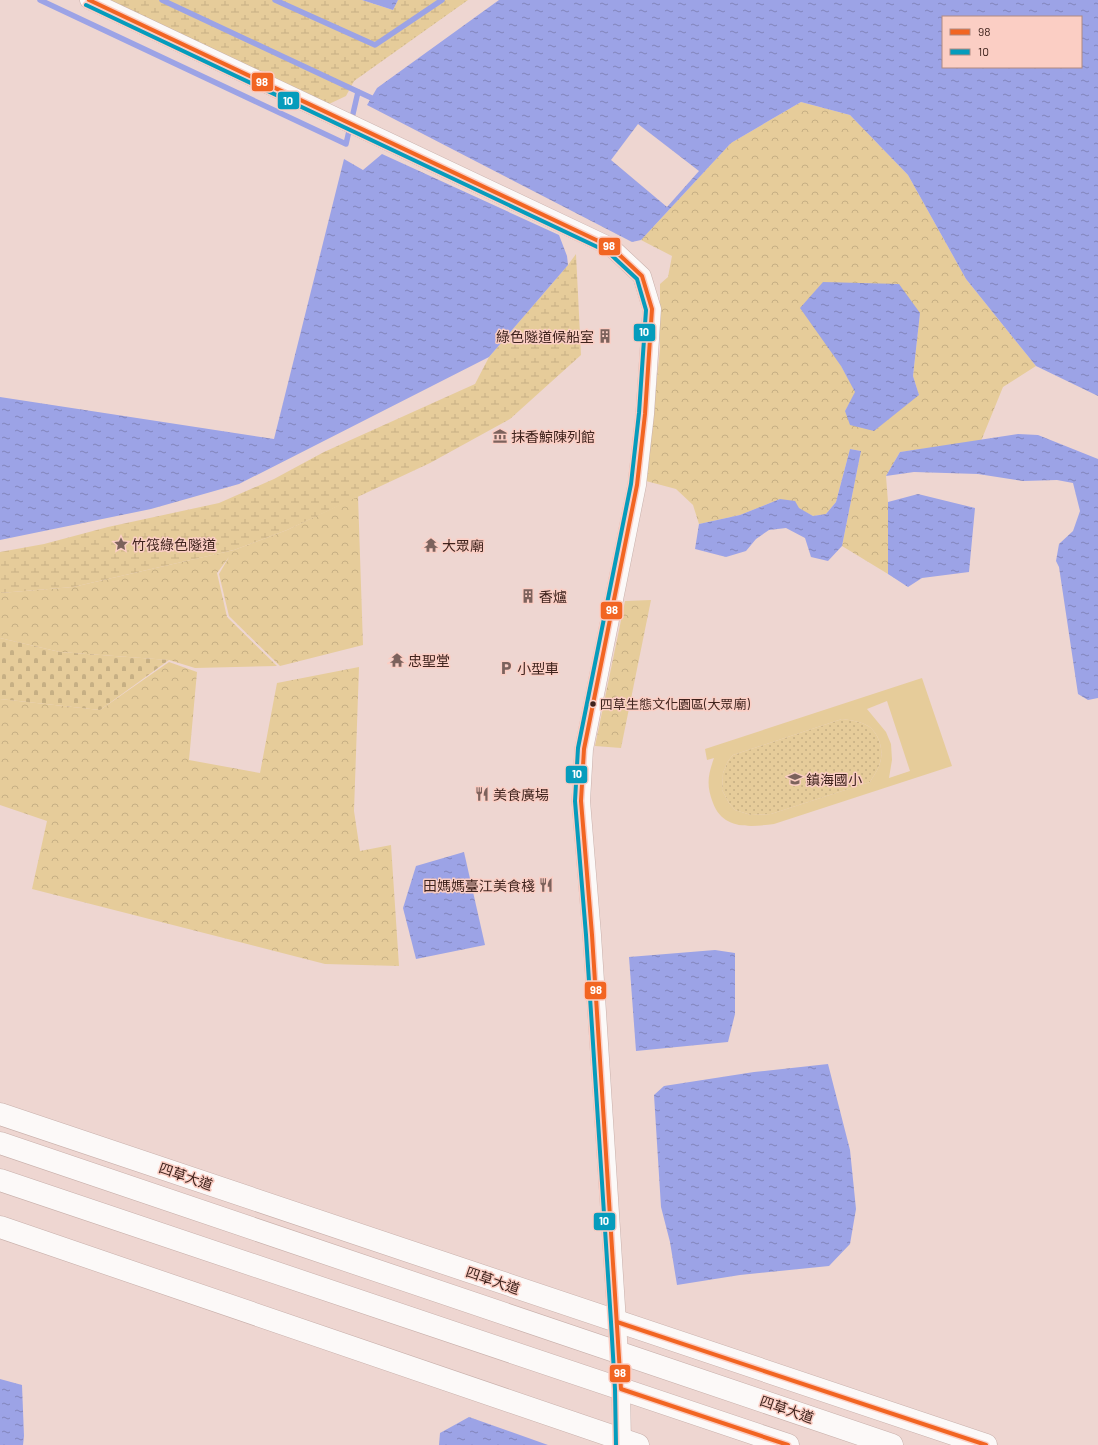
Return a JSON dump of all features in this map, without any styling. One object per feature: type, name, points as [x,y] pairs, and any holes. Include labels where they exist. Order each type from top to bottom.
[{"type":"street","points":[[0,1227],[628,1443],[619,1352],[592,943],[580,801],[584,749],[637,485],[645,414],[652,309],[642,276],[611,247],[89,0]]},
{"type":"street","name":"四草大道","points":[[0,1114],[986,1445]]},
{"type":"street","name":"四草大道","points":[[0,1143],[892,1445]]},
{"type":"street","points":[[0,1180],[788,1445]]},
{"type":"green space","points":[[109,0],[362,0],[393,10],[398,0],[468,0],[354,81],[346,96],[329,104]]},
{"type":"green space","points":[[801,102],[850,115],[908,175],[966,279],[1036,366],[1003,387],[981,441],[900,452],[886,476],[888,502],[888,574],[842,546],[861,451],[850,449],[836,502],[826,514],[813,516],[780,499],[740,515],[699,524],[693,505],[676,489],[646,481],[660,349],[660,284],[668,277],[672,256],[641,240],[731,143]],"holes":[[[920,313],[913,376],[919,395],[845,411],[856,392],[841,366]]]},
{"type":"green space","points":[[576,254],[581,355],[510,419],[430,463],[287,530],[234,550],[73,587],[0,593],[0,552],[44,544],[108,527],[219,503],[274,479],[324,452],[475,384],[489,357]]},
{"type":"green space","points":[[358,496],[363,645],[280,666],[229,616],[219,574],[229,557],[217,573],[227,617],[277,666],[195,668],[169,660],[60,652],[0,638],[0,593],[73,587],[234,550],[287,530]]},
{"type":"green space","points":[[651,600],[621,748],[595,746],[625,601]]},
{"type":"green space","points":[[0,638],[60,652],[169,660],[100,710],[0,699]]},
{"type":"green space","points":[[169,662],[197,672],[189,760],[260,773],[277,683],[359,667],[354,811],[360,851],[391,845],[399,966],[325,964],[32,889],[47,821],[0,805],[0,699],[100,710]]},
{"type":"green space","points":[[922,678],[952,766],[774,824],[747,826],[738,825],[723,818],[713,803],[709,791],[709,775],[714,758],[707,760],[705,749]],"holes":[[[887,701],[910,771],[889,778],[892,760],[891,744],[886,732],[867,709]],[[842,719],[865,724],[871,728],[877,736],[881,746],[881,761],[870,782],[771,814],[751,815],[735,810],[729,803],[722,790],[723,773],[728,761],[733,755]]]},
{"type":"green space","points":[[842,719],[865,724],[871,728],[877,736],[881,746],[881,761],[870,782],[771,814],[751,815],[735,810],[729,803],[722,790],[723,773],[728,761],[733,755]]},
{"type":"water","points":[[362,0],[398,0],[393,10]]},
{"type":"water","points":[[499,0],[1098,0],[1098,396],[1036,366],[966,279],[908,175],[850,115],[801,102],[731,143],[641,240],[632,242],[367,105],[377,88]]},
{"type":"water","points":[[382,154],[559,235],[567,256],[568,265],[489,357],[239,484],[151,509],[0,540],[0,397],[274,439],[344,159],[363,170]]},
{"type":"water","points":[[823,282],[899,284],[920,313],[913,376],[919,395],[874,431],[850,425],[845,411],[855,392],[841,366],[800,308]]},
{"type":"water","points":[[1018,434],[1038,435],[1098,459],[1098,698],[1088,700],[1078,694],[1059,567],[1056,561],[1059,544],[1073,531],[1080,511],[1073,483],[1057,480],[1023,481],[978,474],[914,472],[886,476],[900,452]]},
{"type":"water","points":[[850,449],[861,451],[842,546],[828,561],[811,557],[805,538],[786,528],[769,530],[756,539],[746,551],[726,557],[695,549],[699,524],[740,515],[780,499],[795,501],[799,508],[813,516],[826,514],[836,502]]},
{"type":"water","points":[[918,494],[975,508],[969,572],[922,578],[908,587],[888,574],[888,502]]},
{"type":"water","points":[[464,852],[485,945],[416,959],[403,908],[416,866]]},
{"type":"water","points":[[715,950],[735,953],[735,1014],[728,1042],[636,1051],[629,957]]},
{"type":"water","points":[[828,1064],[850,1150],[856,1209],[850,1244],[829,1266],[740,1275],[677,1285],[670,1242],[661,1207],[654,1095],[664,1086],[754,1072]]},
{"type":"water","points":[[0,1379],[22,1385],[23,1445],[0,1445]]},
{"type":"water","points":[[469,1417],[548,1445],[439,1445],[440,1433]]},
{"type":"pier","points":[[638,124],[699,171],[667,207],[611,160]]},
{"type":"waterway","points":[[40,0],[346,144],[358,92]]},
{"type":"waterway","points":[[162,0],[378,101]]},
{"type":"waterway","points":[[275,0],[375,45],[442,0]]},
{"type":"transit line","name":"98","points":[[89,0],[611,247],[642,276],[652,309],[645,414],[637,485],[584,749],[581,801],[592,935],[621,1389],[788,1445]]},
{"type":"transit line","name":"10","points":[[86,5],[608,252],[637,279],[646,310],[639,413],[631,484],[578,748],[575,801],[586,935],[611,1322],[615,1389],[616,1445]]},
{"type":"transit line","name":"98","points":[[617,1322],[986,1445]]},
{"type":"place","name":"綠色隧道候船室","points":[[605,336]]},
{"type":"place","name":"抹香鯨陳列館","points":[[500,436]]},
{"type":"place","name":"竹筏綠色隧道","points":[[121,544]]},
{"type":"place","name":"大眾廟","points":[[431,545]]},
{"type":"place","name":"香爐","points":[[528,596]]},
{"type":"place","name":"忠聖堂","points":[[397,660]]},
{"type":"place","name":"小型車","points":[[506,668]]},
{"type":"place","name":"四草生態文化園區(大眾廟)","points":[[593,704]]},
{"type":"place","name":"鎮海國小","points":[[795,779]]},
{"type":"place","name":"美食廣場","points":[[482,794]]},
{"type":"place","name":"田媽媽臺江美食棧","points":[[546,885]]}]
